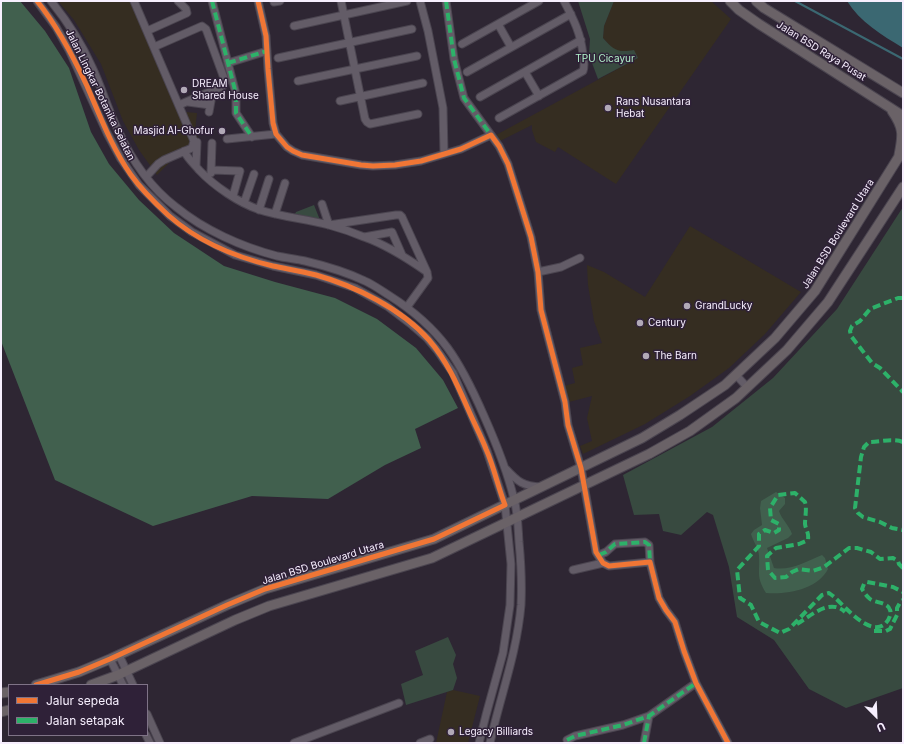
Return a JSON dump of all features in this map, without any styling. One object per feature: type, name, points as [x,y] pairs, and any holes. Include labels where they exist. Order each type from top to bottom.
[{"type":"main road","name":"Jalan BSD Raya Pusat","points":[[730,1],[759,24],[903,116]]},
{"type":"main road","name":"Jalan BSD Raya Pusat","points":[[756,1],[764,8],[903,92]]},
{"type":"main road","points":[[888,106],[897,118],[902,130],[901,154]]},
{"type":"main road","name":"Jalan BSD Boulevard Utara","points":[[39,684],[79,672],[110,659],[265,589],[434,539],[642,438],[680,415],[724,385],[776,338],[815,291],[901,154]]},
{"type":"main road","points":[[94,684],[118,675],[126,670],[269,606],[432,558],[649,454],[690,430],[736,398],[787,350],[828,302],[903,187]]},
{"type":"street","name":"Jalan Lingkar Botanika Selatan","points":[[37,1],[56,27],[69,50],[107,133],[121,159],[139,185],[170,216],[192,232],[235,255],[273,266],[316,275],[355,288],[387,306],[412,324],[427,338],[453,373],[487,451],[504,505],[511,564],[510,604],[503,653],[479,743]]},
{"type":"street","name":"Jalan Lingkar Botanika Selatan","points":[[51,1],[67,22],[92,65],[118,132],[135,162],[146,177],[177,208],[201,224],[252,248],[277,256],[304,260],[351,275],[367,282],[407,307],[431,327],[444,342],[462,369],[498,447],[515,500],[518,517],[521,564],[521,605],[513,654],[490,743]]},
{"type":"street","points":[[134,1],[154,47],[163,76],[182,104],[194,141],[192,148],[164,160],[158,164],[146,177]]},
{"type":"street","points":[[147,31],[186,13],[186,9],[178,1]]},
{"type":"street","points":[[212,1],[236,94],[237,116],[252,137]]},
{"type":"street","points":[[258,1],[266,36],[273,123],[276,134],[287,147],[293,151],[302,155],[361,165],[395,165],[421,161],[461,149],[491,134]]},
{"type":"street","points":[[341,1],[365,119],[370,124],[418,114]]},
{"type":"street","points":[[294,26],[407,1]]},
{"type":"street","points":[[420,1],[428,31],[443,108],[444,153]]},
{"type":"street","points":[[446,1],[454,59],[464,98],[491,134],[508,164],[531,237],[538,272],[541,310],[566,402],[568,425],[585,485],[596,552],[603,563],[609,566],[650,562]]},
{"type":"street","points":[[462,44],[539,1]]},
{"type":"street","points":[[499,118],[583,71],[585,67],[581,40],[577,26],[564,1]]},
{"type":"street","points":[[467,72],[571,14]]},
{"type":"street","points":[[498,24],[511,47]]},
{"type":"street","points":[[154,47],[202,26],[206,29],[225,81],[223,86],[182,104]]},
{"type":"street","points":[[278,58],[412,29]]},
{"type":"street","points":[[480,97],[581,40]]},
{"type":"street","points":[[228,63],[267,50]]},
{"type":"street","points":[[298,81],[417,56]]},
{"type":"street","points":[[525,72],[539,96]]},
{"type":"street","points":[[340,101],[423,83]]},
{"type":"street","points":[[182,104],[210,108],[213,90]]},
{"type":"street","points":[[227,139],[276,134]]},
{"type":"street","points":[[196,166],[197,142]]},
{"type":"street","points":[[210,182],[212,144]]},
{"type":"street","points":[[184,151],[187,157],[210,182],[244,203],[259,210],[329,225],[364,236],[402,255],[427,272]]},
{"type":"street","points":[[211,170],[240,171],[233,196]]},
{"type":"street","points":[[244,203],[254,174]]},
{"type":"street","points":[[259,210],[269,179]]},
{"type":"street","points":[[276,214],[285,183]]},
{"type":"street","points":[[322,204],[329,225]]},
{"type":"street","points":[[170,216],[177,208]]},
{"type":"street","points":[[329,225],[400,215],[402,217],[427,272],[428,278],[407,307]]},
{"type":"street","points":[[364,236],[392,232],[402,255]]},
{"type":"street","points":[[273,266],[277,256]]},
{"type":"street","points":[[538,272],[561,267],[580,258]]},
{"type":"street","points":[[736,375],[748,387]]},
{"type":"street","points":[[504,468],[522,484],[542,487]]},
{"type":"street","points":[[598,555],[606,552],[615,544],[645,542],[648,545],[650,562],[659,598],[675,622],[696,683],[728,743]]},
{"type":"street","points":[[573,570],[603,563]]},
{"type":"street","points":[[119,655],[133,684]]},
{"type":"street","points":[[110,659],[122,684]]},
{"type":"street","points":[[567,740],[575,736],[623,725],[649,716],[696,683]]},
{"type":"street","points":[[294,743],[399,703]]},
{"type":"street","points":[[644,743],[649,716]]},
{"type":"street","points":[[150,726],[160,743]]},
{"type":"street","points":[[420,743],[430,739]]},
{"type":"shaded area","points":[[58,1],[136,1],[185,112],[197,113],[195,131],[199,139],[196,139],[193,150],[170,162],[157,175],[139,150],[123,121],[101,64],[74,20]]},
{"type":"shaded area","name":"Rans Nusantara Hebat","points":[[614,1],[711,1],[731,19],[616,184],[558,147],[555,152],[536,142],[532,125],[500,141],[496,135],[638,58],[613,49],[603,38],[604,26]]},
{"type":"shaded area","points":[[690,226],[801,292],[765,334],[729,368],[690,396],[645,424],[583,454],[580,446],[592,441],[587,418],[592,396],[569,402],[564,386],[575,383],[572,368],[583,365],[580,348],[602,343],[594,321],[588,285],[587,265],[604,272],[645,297]]},
{"type":"shaded area","points":[[453,690],[480,696],[468,743],[436,743],[447,692]]},
{"type":"green space","points":[[1,1],[20,1],[45,31],[69,68],[91,132],[109,164],[139,200],[174,233],[224,266],[275,282],[335,298],[377,319],[416,348],[443,380],[458,408],[415,429],[421,448],[385,465],[328,499],[252,496],[153,526],[55,480],[1,341]]},
{"type":"green space","name":"TPU Cicayur","points":[[578,1],[614,1],[604,26],[603,38],[616,50],[634,50],[638,58],[598,79],[589,55],[590,39]]},
{"type":"green space","points":[[314,205],[320,220],[295,214],[296,212]]},
{"type":"green space","points":[[903,207],[903,688],[846,708],[809,689],[774,640],[737,617],[729,567],[713,515],[707,512],[681,535],[663,531],[659,514],[634,515],[623,475],[712,427],[773,378],[837,309]]},
{"type":"green space","points":[[776,492],[785,498],[785,504],[779,511],[792,534],[788,538],[767,548],[774,568],[780,569],[793,567],[822,555],[825,558],[828,569],[823,576],[810,586],[792,592],[766,593],[759,575],[759,553],[751,534],[762,525],[760,508],[761,501]]},
{"type":"green space","points":[[448,637],[456,655],[453,664],[457,678],[453,690],[406,705],[401,684],[423,675],[415,651]]},
{"type":"water","points":[[847,1],[903,1],[903,48],[865,22],[852,9]]},
{"type":"waterway","points":[[795,1],[903,59]]},
{"type":"marked path","points":[[212,1],[236,94],[236,113],[252,137]]},
{"type":"marked path","points":[[446,1],[454,59],[464,98],[491,135]]},
{"type":"marked path","points":[[228,63],[267,51]]},
{"type":"marked path","points":[[903,298],[898,298],[870,309],[860,321],[852,326],[850,331],[851,336],[872,363],[880,368],[903,392]]},
{"type":"marked path","points":[[903,442],[890,440],[869,442],[864,447],[861,457],[855,508],[863,517],[880,522],[892,528],[903,530]]},
{"type":"marked path","points":[[903,568],[898,561],[893,558],[880,559],[871,552],[857,548],[849,548],[824,567],[813,571],[799,569],[786,577],[775,578],[768,570],[767,556],[776,548],[799,544],[808,540],[808,533],[805,524],[805,502],[795,493],[778,495],[770,508],[771,520],[779,524],[779,530],[774,533],[765,530],[759,534],[759,546],[737,570],[740,598],[751,605],[759,622],[780,633],[789,629],[822,595],[829,593],[858,619],[872,627],[879,627],[887,621],[890,615],[889,607],[867,597],[862,589],[864,584],[867,582],[893,587],[903,592]]},
{"type":"marked path","points":[[599,555],[606,552],[615,544],[645,542],[649,545],[650,562]]},
{"type":"marked path","points":[[874,631],[886,631],[890,629],[897,615],[897,608],[903,600]]},
{"type":"marked path","points":[[797,624],[821,609],[827,607],[839,608],[845,612]]},
{"type":"marked path","points":[[567,740],[575,736],[623,725],[649,716],[696,683]]},
{"type":"marked path","points":[[644,743],[649,716]]},
{"type":"cycle path","points":[[37,1],[52,21],[71,53],[107,132],[124,165],[144,191],[168,215],[191,233],[231,253],[273,266],[316,275],[362,292],[405,318],[429,340],[446,364],[460,391],[489,456],[505,505],[434,539],[265,589],[110,659],[79,672],[39,684]]},
{"type":"cycle path","points":[[258,1],[266,36],[273,123],[276,134],[287,147],[293,151],[302,155],[373,166],[395,165],[421,161],[461,149],[491,135],[499,146],[508,164],[531,237],[538,272],[541,310],[565,402],[568,425],[581,468],[596,552],[603,563],[609,566],[650,562],[659,598],[675,622],[696,683],[728,743]]},
{"type":"place","name":"DREAM Shared House","points":[[184,90]]},
{"type":"place","name":"Rans Nusantara Hebat","points":[[608,108]]},
{"type":"place","name":"Masjid Al-Ghofur","points":[[222,131]]},
{"type":"place","name":"GrandLucky","points":[[687,306]]},
{"type":"place","name":"Century","points":[[640,323]]},
{"type":"place","name":"The Barn","points":[[646,356]]},
{"type":"place","name":"Legacy Billiards","points":[[451,732]]}]
